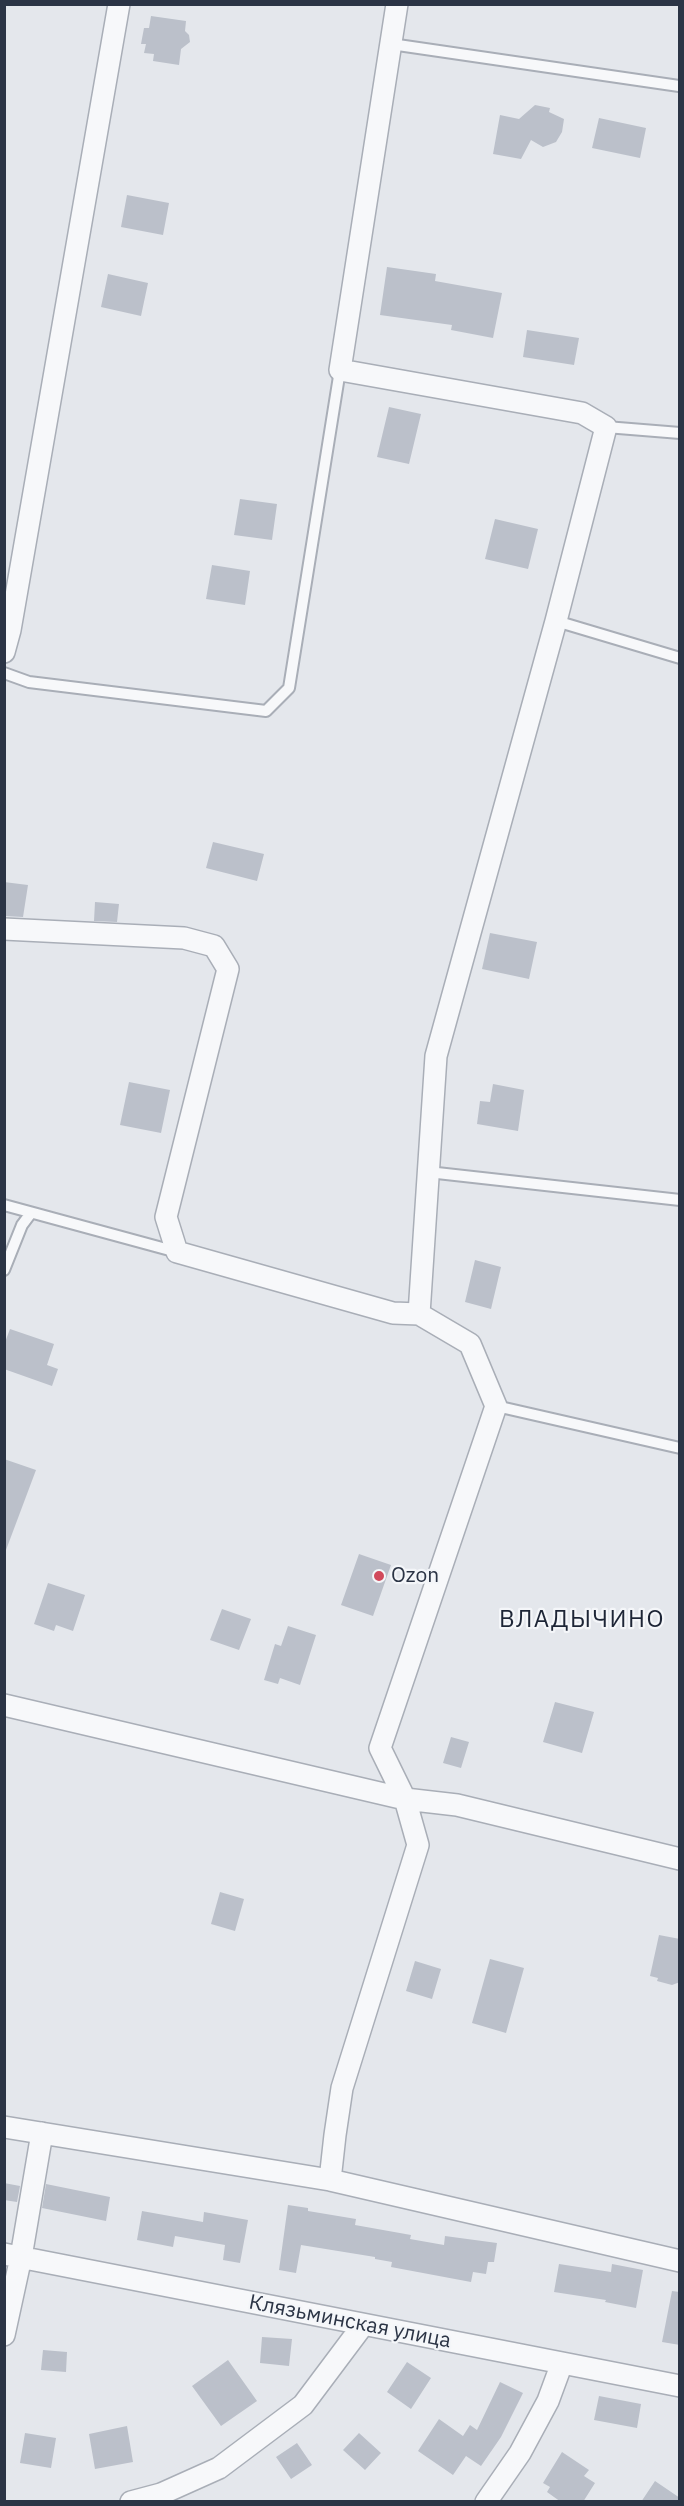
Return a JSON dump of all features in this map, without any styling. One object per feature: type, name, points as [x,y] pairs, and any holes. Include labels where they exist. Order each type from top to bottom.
[{"type":"street","points":[[4,652],[10,630],[119,4]]},
{"type":"street","points":[[397,4],[340,370],[582,413],[606,427],[556,621],[436,1056],[419,1314]]},
{"type":"street","points":[[4,929],[184,938],[214,946],[228,969],[166,1217],[177,1252],[393,1313],[419,1314],[470,1344],[496,1406],[380,1748],[405,1799],[418,1845],[342,2088],[334,2135],[330,2180]]},
{"type":"street","points":[[4,1705],[405,1799],[457,1805],[680,1859]]},
{"type":"street","points":[[4,2127],[330,2180],[680,2261]]},
{"type":"street","points":[[4,2335],[13,2255],[42,2133]]},
{"type":"street","name":"Клязьминская улица","points":[[13,2255],[680,2386]]},
{"type":"street","points":[[131,2502],[160,2494],[219,2468],[303,2405],[363,2325]]},
{"type":"street","points":[[486,2502],[520,2453],[548,2401],[562,2363]]},
{"type":"lane","points":[[391,44],[679,86]]},
{"type":"lane","points":[[4,673],[29,682],[266,711],[289,688],[340,370]]},
{"type":"lane","points":[[606,427],[680,433]]},
{"type":"lane","points":[[556,621],[680,658]]},
{"type":"lane","points":[[428,1172],[680,1200]]},
{"type":"lane","points":[[4,1205],[177,1252]]},
{"type":"lane","points":[[4,1270],[22,1225],[31,1213]]},
{"type":"lane","points":[[496,1406],[680,1448]]},
{"type":"building","points":[[151,16],[186,21],[185,31],[189,35],[190,42],[181,49],[179,65],[153,61],[154,54],[144,53],[146,44],[141,44],[144,28],[149,28]]},
{"type":"building","points":[[535,105],[550,108],[549,112],[564,119],[562,132],[556,142],[543,147],[531,140],[521,159],[493,154],[500,115],[519,119]]},
{"type":"building","points":[[599,118],[646,128],[640,158],[592,148]]},
{"type":"building","points":[[127,195],[169,203],[163,235],[121,227]]},
{"type":"building","points":[[387,267],[436,274],[435,281],[502,293],[493,338],[451,330],[452,325],[380,315]]},
{"type":"building","points":[[108,274],[148,283],[141,316],[101,307]]},
{"type":"building","points":[[527,330],[579,338],[574,365],[523,357]]},
{"type":"building","points":[[389,407],[421,414],[409,464],[377,457]]},
{"type":"building","points":[[240,499],[277,504],[272,540],[234,535]]},
{"type":"building","points":[[495,519],[538,529],[528,569],[485,559]]},
{"type":"building","points":[[212,565],[250,571],[245,605],[206,599]]},
{"type":"building","points":[[213,842],[264,854],[257,881],[206,868]]},
{"type":"building","points":[[4,882],[28,885],[23,917],[4,916]]},
{"type":"building","points":[[95,902],[119,904],[117,922],[94,921]]},
{"type":"building","points":[[490,933],[537,942],[529,979],[482,969]]},
{"type":"building","points":[[129,1082],[170,1090],[161,1133],[120,1125]]},
{"type":"building","points":[[493,1084],[524,1090],[518,1131],[477,1124],[480,1101],[490,1102]]},
{"type":"building","points":[[475,1260],[501,1267],[491,1309],[465,1302]]},
{"type":"building","points":[[10,1329],[54,1344],[47,1365],[58,1369],[52,1386],[4,1369],[4,1345]]},
{"type":"building","points":[[4,1459],[36,1470],[6,1550],[4,1550]]},
{"type":"building","points":[[359,1554],[391,1565],[373,1616],[341,1605]]},
{"type":"building","points":[[48,1583],[85,1595],[73,1631],[56,1625],[54,1631],[34,1624]]},
{"type":"building","points":[[222,1609],[251,1619],[239,1650],[210,1640]]},
{"type":"building","points":[[288,1626],[316,1635],[300,1685],[280,1678],[278,1684],[264,1680],[275,1644],[281,1646]]},
{"type":"building","points":[[555,1702],[594,1712],[582,1753],[543,1742]]},
{"type":"building","points":[[451,1737],[469,1742],[461,1768],[443,1763]]},
{"type":"building","points":[[220,1892],[244,1899],[235,1931],[211,1924]]},
{"type":"building","points":[[659,1935],[680,1939],[680,1982],[672,1985],[657,1981],[658,1978],[650,1976]]},
{"type":"building","points":[[490,1959],[524,1968],[506,2033],[472,2023]]},
{"type":"building","points":[[415,1961],[441,1969],[432,1999],[406,1991]]},
{"type":"building","points":[[4,2183],[20,2186],[17,2202],[4,2200]]},
{"type":"building","points":[[46,2184],[110,2197],[106,2221],[42,2208]]},
{"type":"building","points":[[288,2205],[308,2208],[308,2211],[356,2219],[355,2225],[411,2235],[410,2239],[444,2245],[445,2236],[497,2243],[494,2262],[488,2262],[486,2274],[473,2272],[471,2282],[391,2267],[392,2262],[375,2259],[375,2257],[301,2245],[296,2273],[279,2270]]},
{"type":"building","points":[[142,2211],[203,2222],[204,2212],[248,2220],[240,2263],[223,2260],[225,2245],[175,2236],[173,2247],[137,2240]]},
{"type":"building","points":[[559,2264],[611,2272],[612,2264],[643,2270],[636,2308],[605,2302],[606,2300],[554,2292]]},
{"type":"building","points":[[672,2291],[680,2292],[680,2345],[662,2342]]},
{"type":"building","points":[[262,2337],[292,2339],[289,2366],[260,2363]]},
{"type":"building","points":[[43,2350],[67,2352],[66,2372],[41,2370]]},
{"type":"building","points":[[228,2360],[257,2401],[221,2426],[192,2386]]},
{"type":"building","points":[[407,2362],[431,2378],[411,2409],[387,2392]]},
{"type":"building","points":[[500,2382],[523,2393],[501,2437],[481,2466],[466,2456],[453,2475],[418,2451],[439,2419],[463,2436],[470,2425],[477,2430]]},
{"type":"building","points":[[599,2396],[641,2404],[637,2428],[594,2420]]},
{"type":"building","points":[[127,2426],[133,2462],[95,2469],[89,2434]]},
{"type":"building","points":[[25,2433],[56,2438],[51,2468],[20,2463]]},
{"type":"building","points":[[359,2433],[381,2453],[365,2470],[343,2450]]},
{"type":"building","points":[[297,2443],[312,2465],[291,2479],[276,2457]]},
{"type":"building","points":[[562,2452],[589,2470],[584,2476],[595,2483],[583,2502],[561,2502],[547,2492],[550,2487],[543,2483]]},
{"type":"building","points":[[655,2481],[680,2498],[680,2502],[641,2502]]},
{"type":"place","name":"Ozon","points":[[379,1576]]},
{"type":"district","name":"ВЛАДЫЧИНО","points":[[582,1620]]}]
